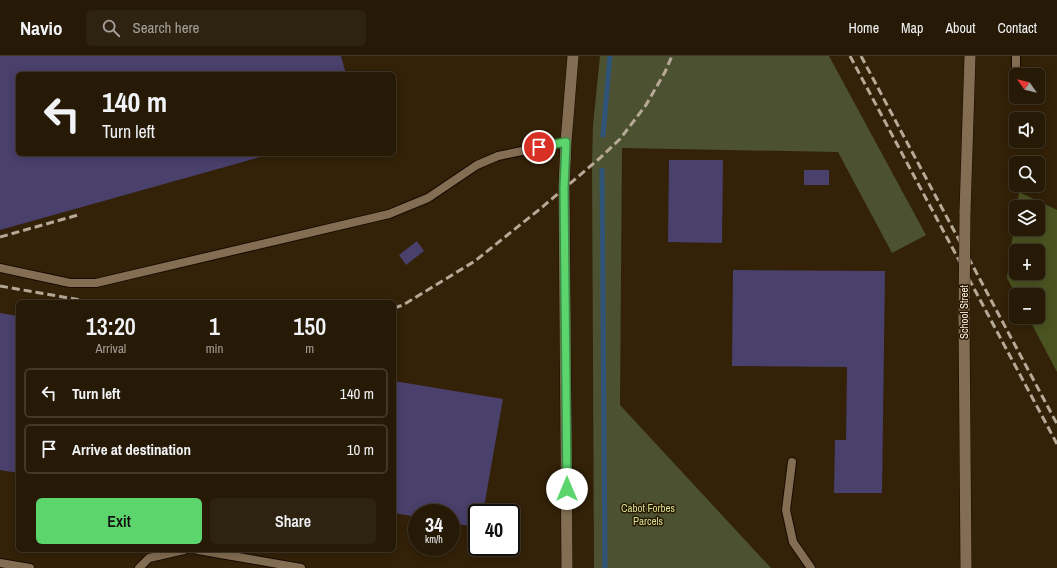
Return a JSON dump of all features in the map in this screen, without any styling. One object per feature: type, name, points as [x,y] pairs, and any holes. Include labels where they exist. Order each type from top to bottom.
[{"type":"street","points":[[567,568],[564,188],[573,56]]},
{"type":"street","name":"School Street","points":[[966,568],[964,317],[965,212],[970,56]]},
{"type":"lane","points":[[1016,56],[1016,68]]},
{"type":"lane","points":[[0,268],[70,283],[96,283],[389,214],[428,198],[477,165],[498,156],[525,149],[566,142]]},
{"type":"lane","points":[[792,462],[786,510],[793,542],[811,568]]},
{"type":"lane","points":[[139,568],[149,558],[175,552]]},
{"type":"lane","points":[[209,552],[301,568]]},
{"type":"lane","points":[[0,563],[30,568]]},
{"type":"green space","name":"Cabot Forbes Parcels","points":[[600,56],[829,56],[926,235],[892,253],[838,152],[622,148],[620,405],[771,568],[594,568],[592,164],[593,125]]},
{"type":"green space","points":[[1019,192],[1036,200],[1018,200]]},
{"type":"green space","points":[[1045,204],[1057,210],[1057,372],[1032,324],[1045,324],[1045,288],[1012,288],[1007,278],[1009,263],[1009,280],[1045,280],[1045,244],[1012,244],[1013,236],[1045,236]]},
{"type":"building","points":[[0,56],[341,56],[345,72],[16,72],[16,156],[264,156],[0,230]]},
{"type":"building","points":[[669,160],[723,160],[722,243],[668,242]]},
{"type":"building","points":[[804,170],[829,170],[829,185],[804,185]]},
{"type":"building","points":[[417,241],[424,251],[406,265],[399,255]]},
{"type":"building","points":[[733,270],[885,271],[882,493],[834,493],[835,440],[846,440],[847,367],[732,366]]},
{"type":"building","points":[[0,313],[16,316],[16,473],[0,470]]},
{"type":"building","points":[[396,381],[503,399],[485,504],[468,504],[468,526],[460,524],[460,504],[408,504],[408,515],[396,513]]},
{"type":"waterway","points":[[603,135],[610,56]]},
{"type":"waterway","points":[[602,170],[605,568]]},
{"type":"railway","points":[[396,307],[403,305],[475,261],[540,209],[600,158],[620,139],[646,105],[665,72],[672,56]]},
{"type":"railway","points":[[850,56],[1057,444]]},
{"type":"railway","points":[[861,56],[1057,424]]},
{"type":"railway","points":[[0,237],[78,215]]},
{"type":"railway","points":[[0,286],[80,300]]},
{"type":"route","points":[[539,147],[566,142],[564,188],[567,489]]}]
